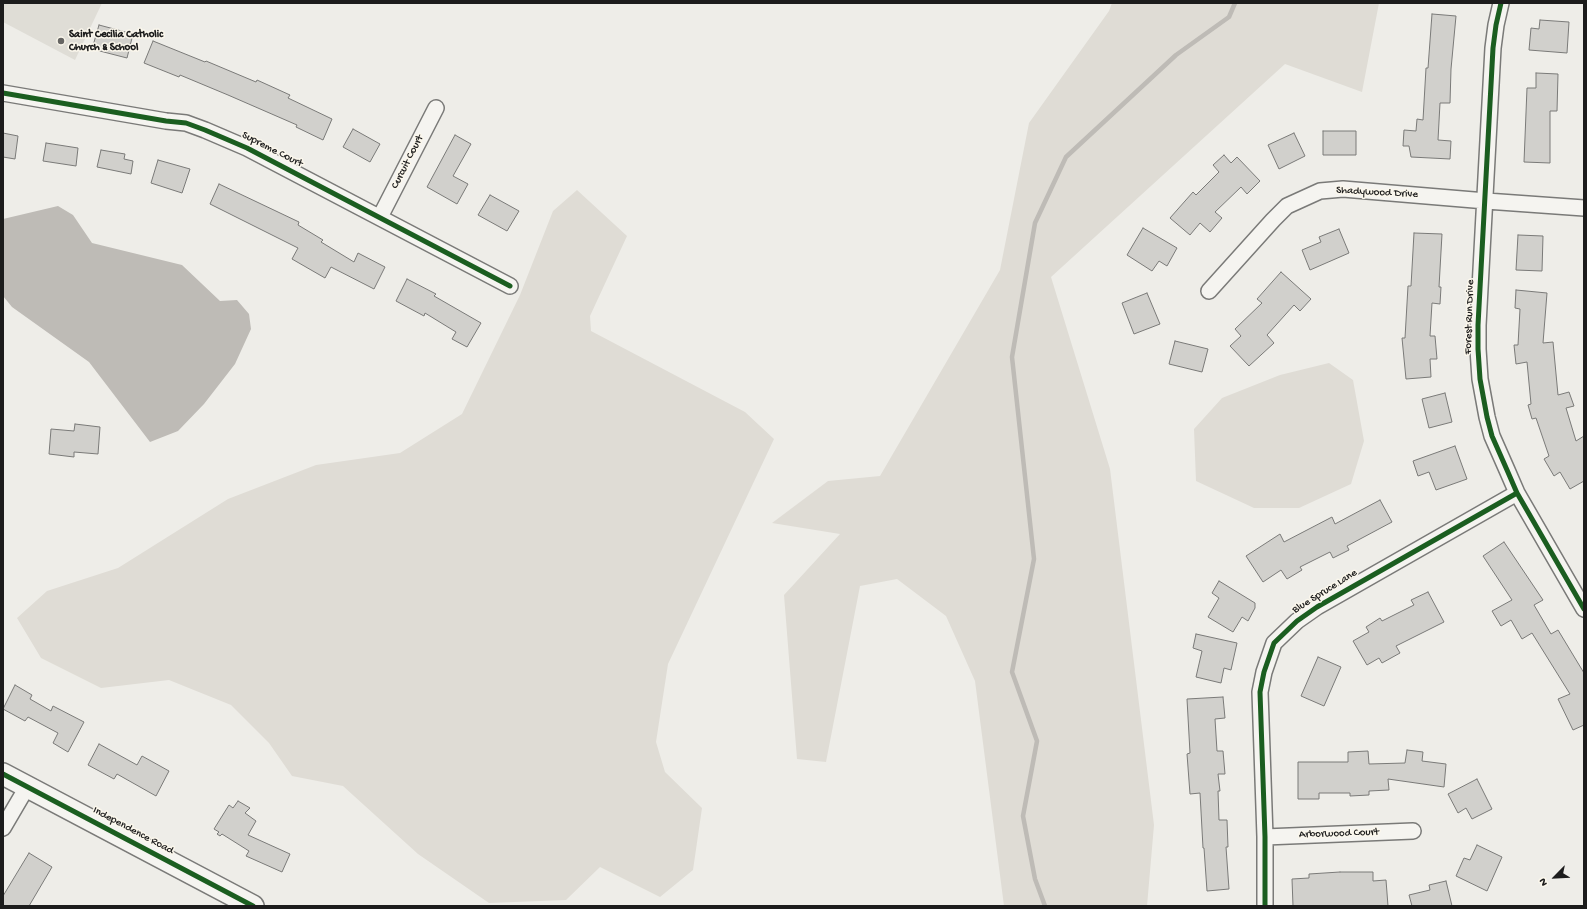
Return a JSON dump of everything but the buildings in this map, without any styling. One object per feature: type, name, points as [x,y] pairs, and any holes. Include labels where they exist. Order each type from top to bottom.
[{"type":"street","name":"Forest Run Drive","points":[[1502,3],[1496,25],[1493,48],[1486,201],[1478,325],[1480,378],[1492,436],[1517,492],[1584,609]]},
{"type":"street","name":"Supreme Court","points":[[3,93],[166,121],[186,123],[205,130],[247,148],[510,286]]},
{"type":"street","name":"Curcuit Court","points":[[380,217],[436,108]]},
{"type":"street","name":"Shadywood Drive","points":[[1209,291],[1272,220],[1287,206],[1320,192],[1344,189],[1584,208]]},
{"type":"street","name":"Blue Spruce Lane","points":[[1265,906],[1265,837],[1260,692],[1264,672],[1274,644],[1296,621],[1317,607],[1517,492]]},
{"type":"street","name":"Independence Road","points":[[3,774],[253,906]]},
{"type":"street","points":[[3,828],[27,787]]},
{"type":"street","name":"Arborwood Court","points":[[1265,837],[1413,831]]},
{"type":"shaded area","name":"Saint Cecilia Catholic Church & School","points":[[3,3],[102,3],[75,60],[3,22]]},
{"type":"shaded area","points":[[1112,3],[1379,3],[1362,92],[1285,64],[1051,277],[1110,469],[1154,825],[1147,906],[1004,906],[975,681],[946,616],[897,579],[860,586],[826,762],[797,759],[784,595],[840,534],[772,523],[828,481],[880,476],[1000,270],[1029,123],[1109,11]]},
{"type":"shaded area","points":[[577,190],[627,236],[590,316],[591,331],[745,412],[774,439],[668,664],[656,742],[665,772],[702,808],[693,870],[660,897],[600,867],[566,900],[489,903],[418,854],[343,786],[292,776],[269,743],[231,705],[169,680],[101,688],[41,658],[17,618],[47,591],[118,568],[228,499],[316,465],[400,453],[462,414],[520,295],[553,211]]},
{"type":"shaded area","points":[[58,206],[73,215],[92,243],[182,265],[220,301],[237,300],[249,314],[251,329],[235,364],[204,404],[178,431],[150,442],[89,362],[12,307],[3,296],[3,219]]},
{"type":"shaded area","points":[[1329,363],[1353,380],[1364,441],[1351,484],[1299,508],[1254,508],[1196,481],[1194,429],[1222,398],[1280,375]]},
{"type":"waterway","points":[[1045,906],[1035,879],[1023,816],[1037,741],[1012,672],[1034,559],[1012,357],[1035,223],[1066,157],[1176,55],[1229,17],[1235,3]]},
{"type":"cycle path","points":[[1501,3],[1493,48],[1478,325],[1480,379],[1492,436],[1517,493],[1584,609]]},
{"type":"cycle path","points":[[3,93],[166,121],[186,123],[205,130],[247,148],[510,286]]},
{"type":"cycle path","points":[[1265,906],[1265,837],[1260,692],[1264,672],[1274,643],[1297,621],[1317,607],[1517,493]]},
{"type":"cycle path","points":[[3,774],[253,906]]},
{"type":"place","name":"Saint Cecilia Catholic Church & School","points":[[61,41]]}]
